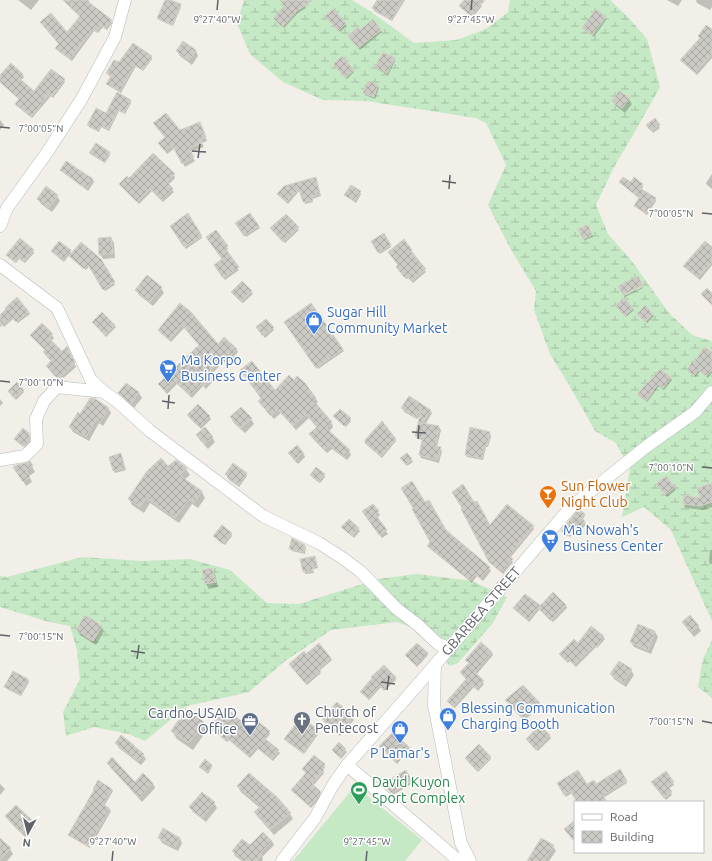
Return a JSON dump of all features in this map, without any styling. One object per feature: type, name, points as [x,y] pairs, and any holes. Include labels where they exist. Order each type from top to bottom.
[{"type":"street","points":[[0,226],[7,208],[46,154],[81,100],[115,37],[125,0]]},
{"type":"street","points":[[0,265],[57,308],[91,380],[104,392],[118,402],[150,431],[263,516],[319,543],[354,566],[397,609],[418,625],[438,644],[449,648]]},
{"type":"street","points":[[0,460],[25,456],[37,444],[36,419],[44,401],[57,387],[104,392]]},
{"type":"street","name":"GBARBEA STREET","points":[[282,861],[315,818],[346,765],[571,507],[647,446],[695,412],[712,392]]},
{"type":"street","points":[[435,664],[434,705],[461,843],[470,861]]},
{"type":"street","points":[[346,765],[459,861]]},
{"type":"green space","points":[[244,0],[352,0],[370,11],[414,43],[456,40],[486,29],[508,12],[510,0],[610,0],[628,17],[647,39],[660,87],[614,167],[596,205],[608,234],[631,260],[669,313],[692,335],[712,341],[712,621],[671,530],[644,507],[622,517],[630,469],[616,443],[595,431],[550,354],[534,310],[536,291],[510,248],[488,205],[506,165],[486,123],[476,118],[366,101],[323,100],[283,82],[250,54],[237,23]]},
{"type":"green space","points":[[82,557],[142,561],[190,559],[230,570],[267,603],[299,604],[378,579],[417,574],[472,581],[507,597],[493,623],[458,663],[450,666],[435,648],[426,633],[397,622],[331,630],[285,661],[249,692],[187,706],[145,741],[129,734],[94,727],[66,736],[63,712],[80,679],[77,650],[70,626],[49,622],[0,607],[0,576],[7,577]]},
{"type":"green space","points":[[712,640],[712,698],[698,687],[703,659]]},
{"type":"green space","name":"David Kuyon Sport Complex","points":[[355,786],[422,840],[405,861],[293,861]]},
{"type":"building","points":[[63,0],[86,0],[112,20],[105,28],[101,25],[96,32],[93,29],[70,59],[55,48],[59,44],[40,22],[51,13],[67,32],[80,16]]},
{"type":"building","points":[[165,0],[171,0],[181,4],[172,25],[157,18]]},
{"type":"building","points":[[280,0],[313,0],[297,11],[282,27],[273,18],[284,6]]},
{"type":"building","points":[[377,0],[403,0],[391,20],[372,8]]},
{"type":"building","points":[[464,0],[485,0],[471,16],[459,6]]},
{"type":"building","points":[[333,9],[346,23],[338,31],[325,16]]},
{"type":"building","points":[[596,9],[606,17],[592,35],[582,28]]},
{"type":"building","points":[[373,19],[381,30],[358,48],[348,36],[358,27],[360,30]]},
{"type":"building","points":[[706,25],[712,29],[712,54],[695,73],[680,60],[700,38],[698,36]]},
{"type":"building","points":[[183,41],[196,50],[189,60],[176,51]]},
{"type":"building","points":[[133,43],[152,56],[142,70],[134,65],[120,91],[106,84],[111,76],[106,73],[114,60],[119,62]]},
{"type":"building","points":[[383,52],[395,58],[387,73],[375,67]]},
{"type":"building","points":[[342,56],[354,70],[345,78],[333,64]]},
{"type":"building","points":[[11,63],[23,74],[19,78],[34,91],[51,69],[65,79],[52,96],[49,94],[31,117],[15,104],[19,99],[0,82],[0,75]]},
{"type":"building","points":[[368,81],[378,85],[374,97],[363,93]]},
{"type":"building","points":[[619,91],[630,98],[622,108],[612,101]]},
{"type":"building","points":[[117,92],[131,100],[124,113],[118,110],[108,129],[100,126],[98,130],[87,125],[96,108],[106,113]]},
{"type":"building","points":[[166,113],[180,130],[200,122],[206,137],[201,139],[202,143],[189,148],[194,157],[182,164],[172,145],[165,151],[158,143],[165,137],[153,123]]},
{"type":"building","points":[[655,118],[660,125],[651,131],[646,125]]},
{"type":"building","points":[[96,143],[110,152],[104,162],[89,153]]},
{"type":"building","points":[[153,153],[175,174],[167,182],[173,189],[161,200],[150,189],[137,202],[119,184],[127,176],[129,178]]},
{"type":"building","points":[[66,161],[93,179],[86,189],[60,170]]},
{"type":"building","points":[[316,177],[320,194],[312,197],[313,200],[303,202],[299,189],[286,202],[277,194],[284,186]]},
{"type":"building","points":[[623,177],[631,182],[634,177],[643,184],[640,188],[656,198],[646,213],[634,206],[639,198],[619,182]]},
{"type":"building","points":[[351,185],[361,191],[354,201],[344,195]]},
{"type":"building","points":[[46,186],[58,195],[49,208],[37,199]]},
{"type":"building","points":[[188,213],[202,236],[184,247],[170,226]]},
{"type":"building","points":[[250,213],[259,226],[244,236],[235,223]]},
{"type":"building","points":[[286,214],[299,227],[283,242],[270,228]]},
{"type":"building","points":[[588,225],[592,235],[583,239],[578,229]]},
{"type":"building","points":[[216,230],[228,246],[225,248],[239,267],[223,278],[214,265],[222,259],[206,237]]},
{"type":"building","points":[[384,233],[391,245],[378,253],[371,241]]},
{"type":"building","points":[[111,237],[113,253],[99,255],[98,238]]},
{"type":"building","points":[[20,238],[34,250],[23,262],[18,257],[15,262],[6,255]]},
{"type":"building","points":[[404,239],[412,250],[411,251],[426,269],[411,281],[407,276],[405,278],[396,267],[398,265],[388,252]]},
{"type":"building","points":[[59,241],[71,250],[62,260],[51,251]]},
{"type":"building","points":[[705,241],[712,247],[712,262],[698,278],[683,266]]},
{"type":"building","points":[[81,242],[101,259],[115,282],[103,290],[88,265],[84,269],[69,256]]},
{"type":"building","points":[[147,275],[162,287],[150,302],[135,290]]},
{"type":"building","points":[[638,276],[643,285],[623,295],[618,286]]},
{"type":"building","points":[[242,281],[252,291],[241,302],[231,292]]},
{"type":"building","points":[[707,288],[712,293],[712,305],[701,294]]},
{"type":"building","points":[[17,297],[29,312],[16,322],[12,317],[0,327],[0,315]]},
{"type":"building","points":[[624,298],[633,308],[625,316],[615,306]]},
{"type":"building","points":[[180,303],[191,312],[218,344],[224,337],[237,349],[225,362],[221,359],[209,372],[214,375],[204,386],[201,384],[190,395],[175,381],[165,391],[158,384],[199,345],[182,325],[169,340],[158,330]]},
{"type":"building","name":"Sugar Hill Community Market","points":[[311,303],[343,349],[316,368],[284,322]]},
{"type":"building","points":[[645,305],[653,314],[645,322],[637,314]]},
{"type":"building","points":[[102,312],[115,325],[105,335],[92,322]]},
{"type":"building","points":[[266,319],[274,327],[263,336],[256,327]]},
{"type":"building","points":[[42,323],[53,334],[49,338],[62,351],[67,346],[75,363],[58,379],[46,366],[51,361],[43,352],[45,350],[30,335]]},
{"type":"building","points":[[704,347],[712,352],[712,370],[706,376],[698,370],[694,376],[687,370],[692,362],[694,363]]},
{"type":"building","points":[[252,361],[275,390],[289,375],[294,380],[297,376],[305,383],[316,398],[313,400],[332,422],[326,428],[350,450],[345,457],[329,445],[324,450],[309,434],[317,427],[306,414],[293,426],[278,410],[271,416],[258,401],[261,398],[240,370]]},
{"type":"building","points":[[660,369],[671,377],[663,388],[658,384],[646,401],[637,395]]},
{"type":"building","points":[[17,382],[24,390],[14,398],[8,391]]},
{"type":"building","points":[[126,383],[139,392],[131,404],[118,393]]},
{"type":"building","points":[[409,396],[431,410],[422,423],[439,426],[436,446],[441,447],[438,460],[419,455],[422,441],[425,438],[415,436],[421,410],[415,417],[401,408]]},
{"type":"building","points":[[90,398],[94,398],[109,408],[100,422],[96,419],[86,437],[69,427],[78,412],[80,414]]},
{"type":"building","points":[[198,404],[210,416],[199,427],[187,415]]},
{"type":"building","points":[[241,407],[252,418],[241,428],[230,417]]},
{"type":"building","points":[[340,409],[351,418],[344,426],[333,416]]},
{"type":"building","points":[[382,421],[396,439],[381,456],[365,443],[365,440]]},
{"type":"building","points":[[205,427],[213,437],[204,444],[196,435]]},
{"type":"building","points":[[470,427],[490,432],[487,446],[485,445],[482,458],[465,455]]},
{"type":"building","points":[[23,428],[29,433],[29,441],[24,447],[14,439]]},
{"type":"building","points":[[297,445],[303,452],[295,460],[288,453]]},
{"type":"building","points":[[121,453],[125,468],[113,471],[109,457]]},
{"type":"building","points":[[407,453],[412,459],[406,465],[400,458]]},
{"type":"building","points":[[161,458],[168,466],[176,460],[187,468],[179,475],[202,491],[194,503],[189,499],[175,518],[146,498],[140,507],[128,499],[147,471]]},
{"type":"building","points":[[30,461],[33,466],[26,470],[30,477],[23,482],[13,467]]},
{"type":"building","points":[[233,463],[247,473],[238,485],[225,474]]},
{"type":"building","points":[[316,467],[325,474],[318,482],[310,475]]},
{"type":"building","points":[[666,476],[675,487],[665,495],[656,484]]},
{"type":"building","points":[[412,481],[425,502],[429,500],[446,530],[490,567],[480,578],[475,574],[469,580],[427,546],[430,542],[401,488]]},
{"type":"building","points":[[712,483],[712,502],[700,506],[683,504],[684,495],[700,498],[697,488]]},
{"type":"building","points":[[463,484],[474,502],[477,501],[490,525],[507,504],[534,526],[509,556],[513,559],[501,572],[489,562],[461,509],[462,508],[452,492]]},
{"type":"building","points":[[373,504],[379,511],[375,514],[387,530],[379,535],[362,511]]},
{"type":"building","points":[[580,510],[585,514],[581,518],[585,521],[578,530],[575,527],[568,536],[561,531],[576,512]]},
{"type":"building","points":[[349,519],[359,528],[352,536],[341,527]]},
{"type":"building","points":[[222,525],[232,533],[223,544],[213,536]]},
{"type":"building","points":[[292,538],[305,545],[304,552],[289,549]]},
{"type":"building","points":[[315,556],[317,566],[312,567],[313,571],[303,572],[300,559]]},
{"type":"building","points":[[212,568],[216,582],[205,584],[202,570]]},
{"type":"building","points":[[553,592],[566,605],[551,621],[538,608]]},
{"type":"building","points":[[525,594],[540,605],[528,620],[513,608]]},
{"type":"building","points":[[85,615],[102,626],[93,641],[76,630]]},
{"type":"building","points":[[690,615],[699,626],[690,632],[682,622]]},
{"type":"building","points":[[638,624],[655,631],[648,650],[630,642]]},
{"type":"building","points":[[591,626],[604,636],[596,647],[594,646],[574,665],[569,659],[566,661],[559,654],[574,639],[578,643]]},
{"type":"building","points":[[481,642],[492,652],[475,672],[484,681],[476,689],[472,685],[453,707],[447,701],[466,679],[460,672],[469,663],[465,660]]},
{"type":"building","points":[[319,643],[331,658],[319,668],[321,671],[305,683],[289,664],[304,651],[306,654]]},
{"type":"building","points":[[417,643],[428,653],[415,665],[405,655]]},
{"type":"building","points":[[619,661],[632,669],[623,683],[610,674]]},
{"type":"building","points":[[384,665],[396,677],[383,689],[379,686],[368,698],[360,692],[372,678],[371,677]]},
{"type":"building","points":[[13,671],[28,679],[20,695],[4,687]]},
{"type":"building","points":[[523,685],[540,703],[524,717],[521,717],[505,700]]},
{"type":"building","points":[[337,702],[354,717],[339,734],[322,719]]},
{"type":"building","points":[[227,708],[244,724],[251,716],[270,731],[264,738],[279,750],[272,759],[256,747],[248,756],[227,738],[225,740],[210,727]]},
{"type":"building","points":[[186,709],[204,722],[189,743],[171,731]]},
{"type":"building","name":"Church of Pentecost","points":[[301,717],[319,730],[303,753],[284,739]]},
{"type":"building","points":[[540,725],[550,735],[536,750],[526,739]]},
{"type":"building","points":[[393,732],[410,748],[395,762],[379,746]]},
{"type":"building","points":[[121,735],[144,754],[138,761],[115,743]]},
{"type":"building","points":[[339,742],[346,749],[339,757],[332,750]]},
{"type":"building","points":[[479,744],[491,757],[477,771],[465,758]]},
{"type":"building","points":[[314,755],[325,764],[322,768],[324,770],[312,784],[321,792],[310,806],[291,790],[306,773],[302,769]]},
{"type":"building","points":[[112,757],[135,782],[143,773],[153,783],[139,798],[107,763]]},
{"type":"building","points":[[205,759],[212,765],[207,772],[199,767]]},
{"type":"building","points":[[620,769],[627,781],[603,795],[606,801],[576,801],[570,791],[564,795],[557,783],[578,770],[587,784],[594,780],[596,784]]},
{"type":"building","points":[[406,770],[412,781],[391,793],[384,783]]},
{"type":"building","points":[[666,771],[674,782],[668,786],[672,792],[664,798],[651,782]]},
{"type":"building","points":[[249,773],[277,797],[291,813],[270,830],[254,812],[261,806],[237,786]]},
{"type":"building","points":[[98,780],[112,789],[103,804],[110,809],[88,846],[68,835],[94,790],[93,789]]},
{"type":"building","points":[[202,792],[215,802],[202,818],[189,807]]},
{"type":"building","points":[[16,805],[33,821],[21,833],[5,816]]},
{"type":"building","points":[[574,821],[574,841],[564,829]]},
{"type":"building","points":[[163,828],[180,838],[175,847],[158,838]]},
{"type":"building","points":[[263,832],[272,841],[260,853],[262,855],[256,861],[244,861],[232,851],[242,839],[250,845]]},
{"type":"building","points":[[0,838],[11,848],[0,860]]},
{"type":"building","points":[[541,838],[554,845],[544,861],[527,861]]},
{"type":"place","name":"Sugar Hill Community Market","points":[[314,335]]},
{"type":"place","name":"Ma Korpo Business Center","points":[[168,383]]},
{"type":"place","name":"Sun Flower Night Club","points":[[548,509]]},
{"type":"place","name":"Ma Nowah's Business Center","points":[[550,553]]},
{"type":"place","name":"Blessing Communication Charging Booth","points":[[448,731]]},
{"type":"place","name":"Church of Pentecost","points":[[302,735]]},
{"type":"place","name":"Cardno-USAID Office","points":[[250,736]]},
{"type":"place","name":"P Lamar's","points":[[400,744]]},
{"type":"place","name":"David Kuyon Sport Complex","points":[[359,805]]}]
